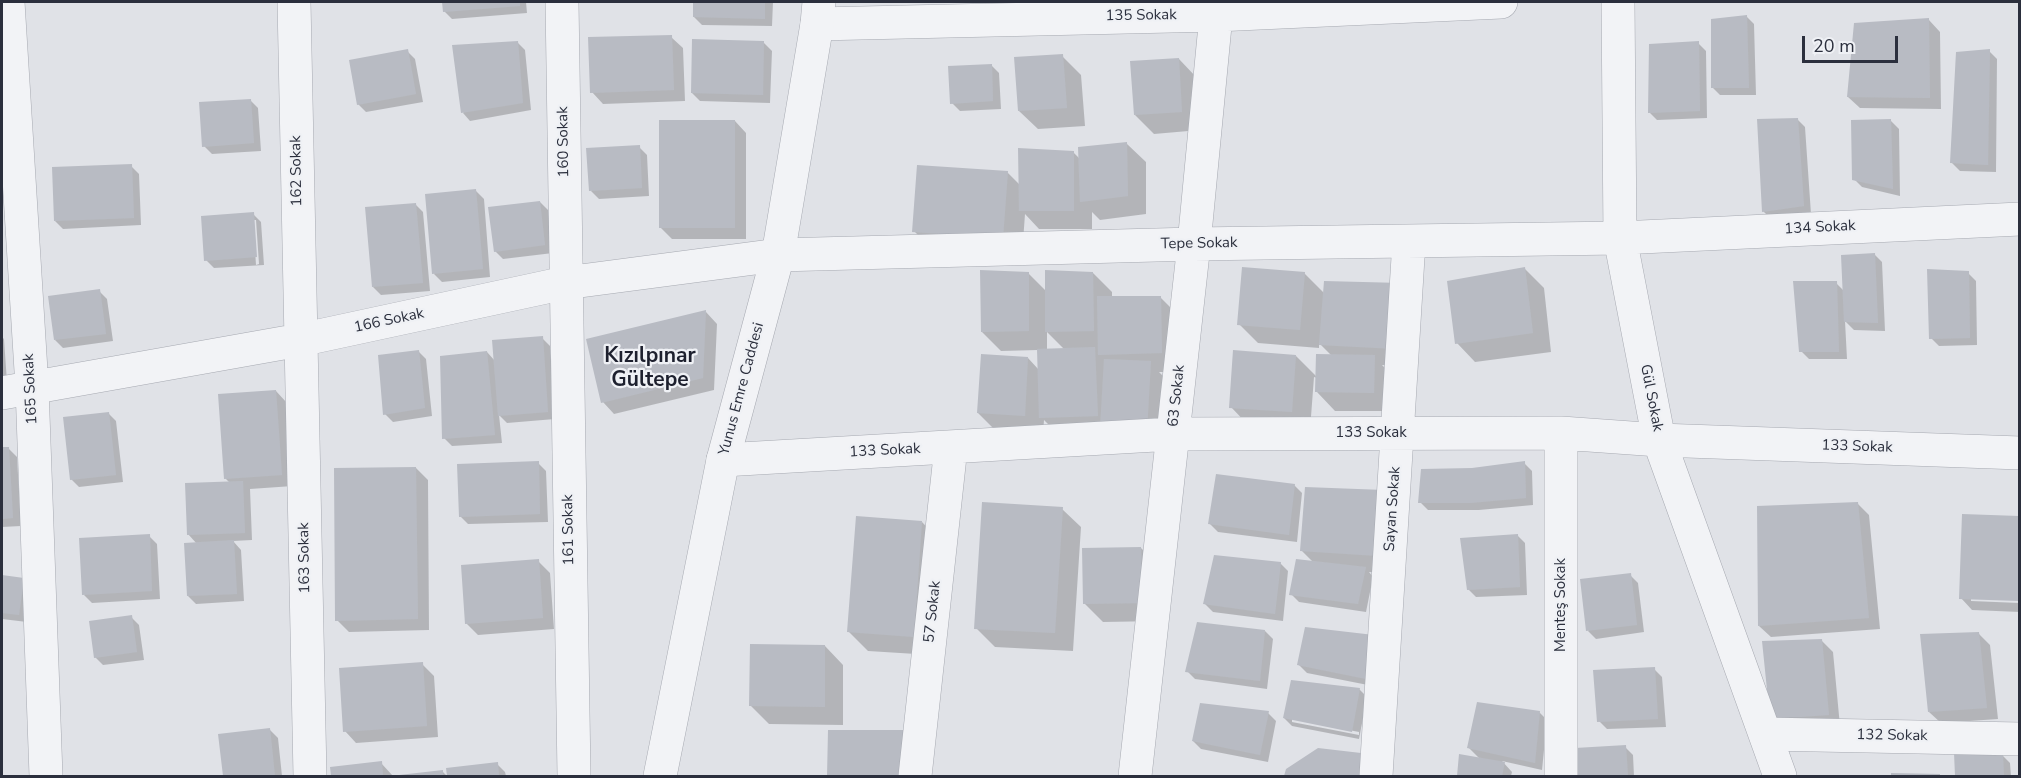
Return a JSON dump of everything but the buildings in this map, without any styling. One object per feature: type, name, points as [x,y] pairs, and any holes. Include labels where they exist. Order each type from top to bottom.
[{"type":"street","name":"165 Sokak","points":[[8,2],[17,390],[46,777]]},
{"type":"street","name":"162 Sokak","points":[[294,2],[300,340]]},
{"type":"street","name":"160 Sokak","points":[[562,2],[565,283]]},
{"type":"street","name":"135 Sokak","points":[[818,13],[1216,15],[1398,4],[1501,2]]},
{"type":"street","name":"Gül Sokak","points":[[1618,2],[1620,238],[1659,440],[1780,777]]},
{"type":"street","name":"Yunus Emre Caddesi","points":[[660,777],[723,460],[778,255],[818,13]]},
{"type":"street","name":"63 Sokak","points":[[1135,777],[1194,244],[1216,15]]},
{"type":"street","name":"134 Sokak","points":[[1620,238],[2019,219]]},
{"type":"street","name":"Tepe Sokak","points":[[778,255],[1194,244],[1620,238]]},
{"type":"street","name":"Sayan Sokak","points":[[1376,777],[1409,241]]},
{"type":"street","name":"166 Sokak","points":[[17,390],[300,340],[565,283],[778,255]]},
{"type":"street","name":"161 Sokak","points":[[565,283],[574,777]]},
{"type":"street","name":"163 Sokak","points":[[300,340],[310,777]]},
{"type":"street","name":"133 Sokak","points":[[723,460],[1173,434],[1561,433],[1659,440],[2019,453]]},
{"type":"street","name":"Menteş Sokak","points":[[1561,433],[1562,777]]},
{"type":"street","name":"57 Sokak","points":[[915,777],[951,447]]},
{"type":"street","name":"132 Sokak","points":[[1765,734],[2019,739]]},
{"type":"district","name":"Kızılpınar Gültepe","points":[[650,369]]}]
